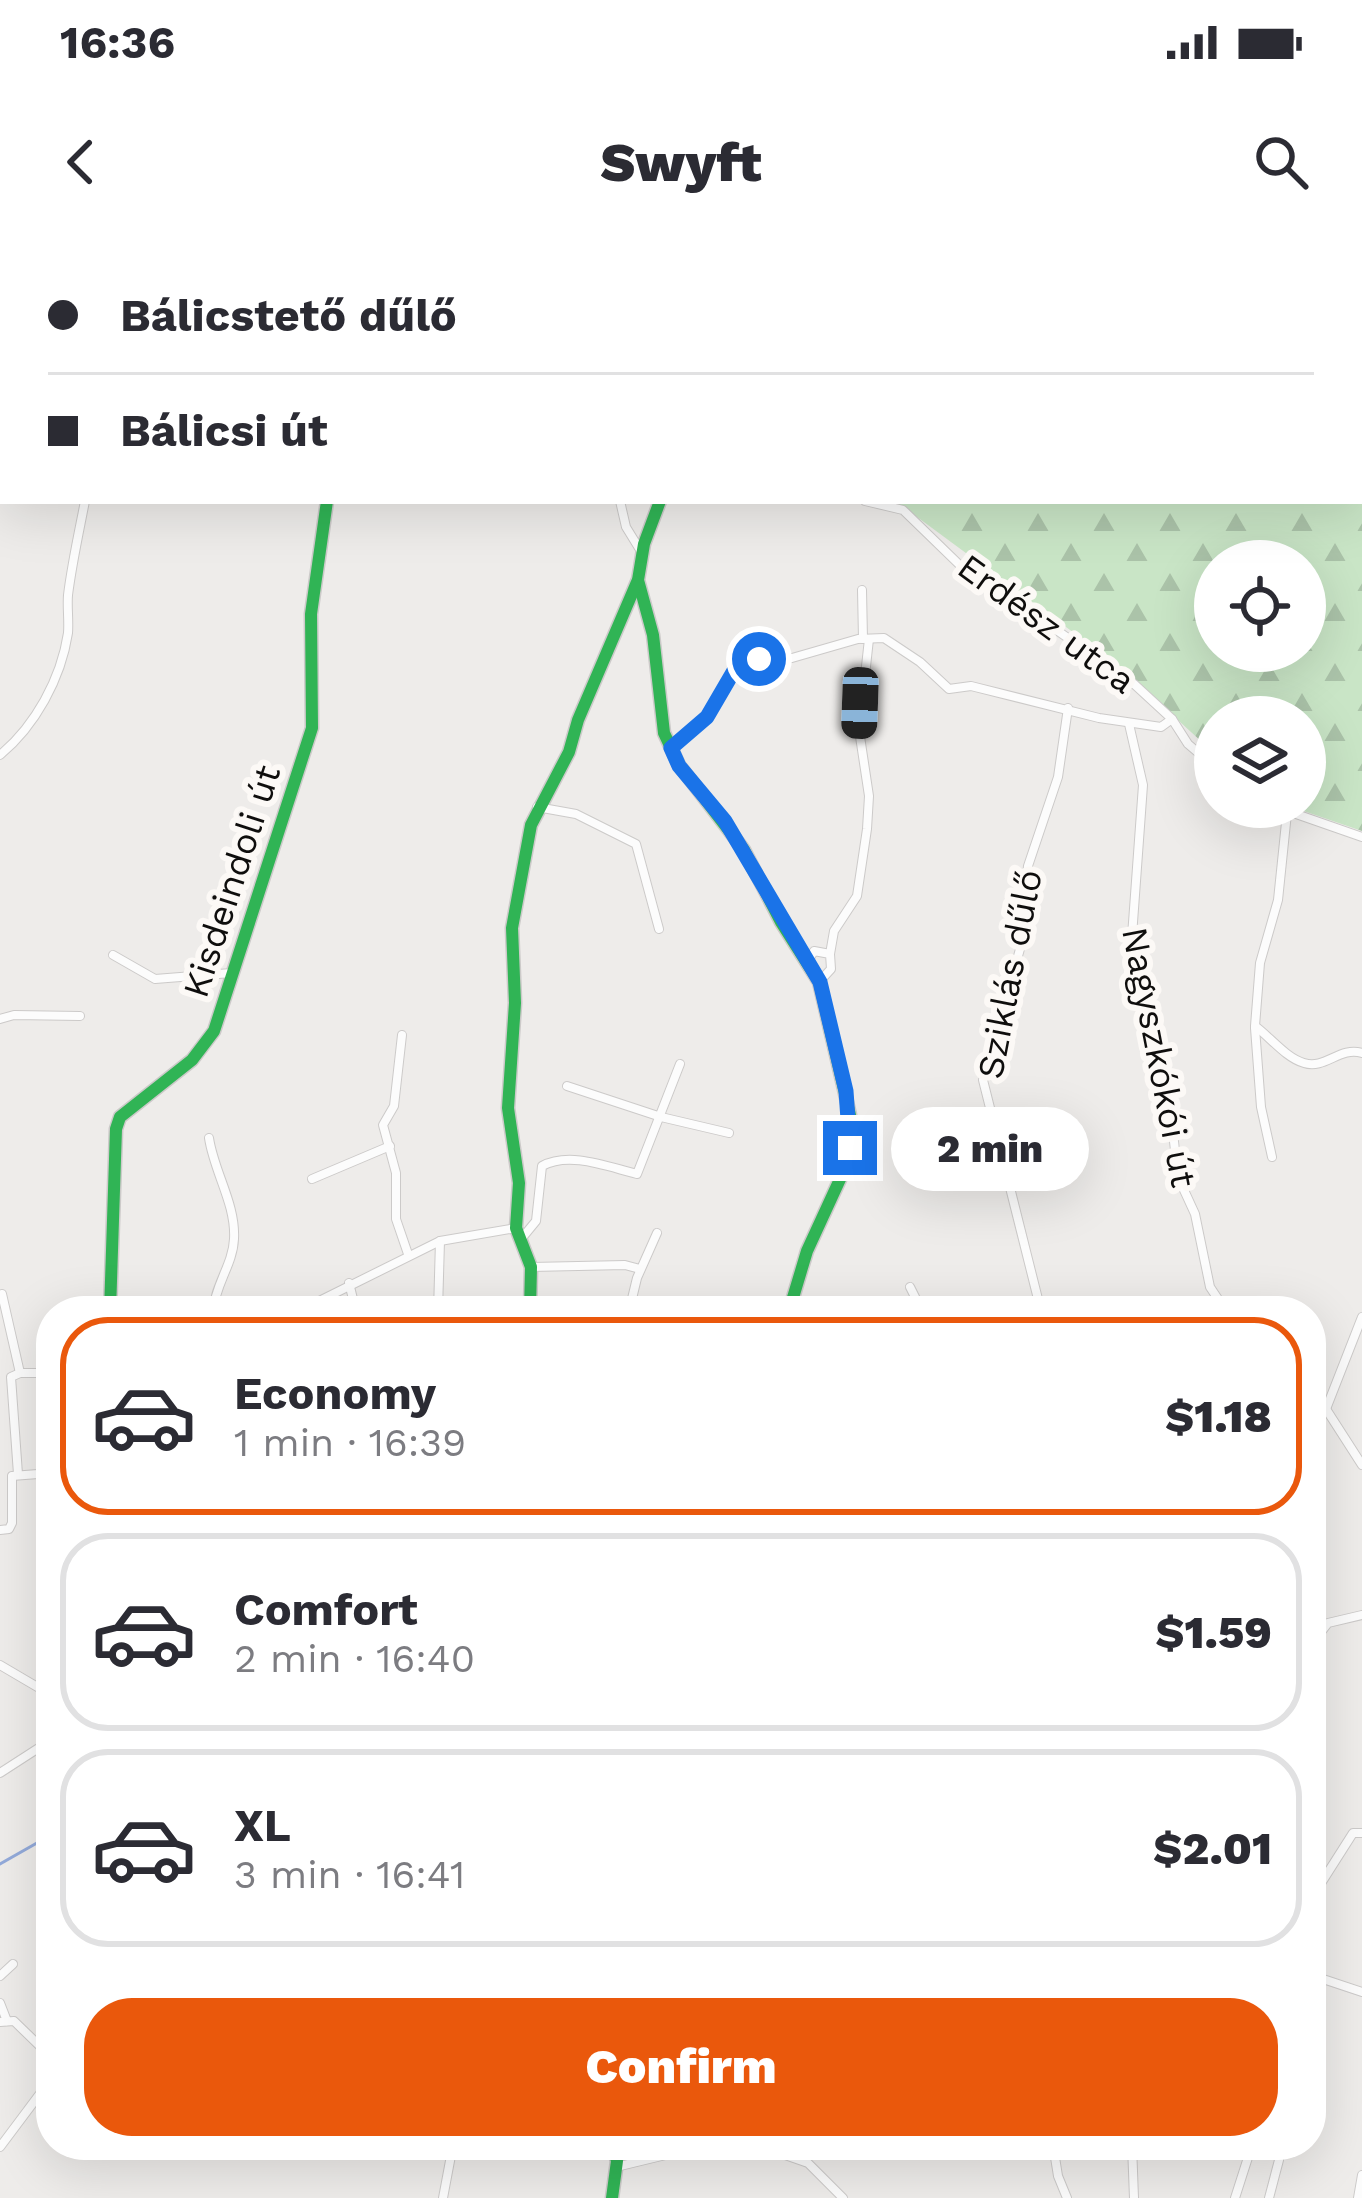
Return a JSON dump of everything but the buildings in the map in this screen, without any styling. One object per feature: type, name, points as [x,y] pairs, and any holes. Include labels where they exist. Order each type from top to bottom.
[{"type":"street","points":[[0,755],[42,706],[56,675],[68,633],[68,598],[84,504]]},
{"type":"street","name":"Kisdeindoli út","points":[[110,1296],[120,1117],[192,1060],[209,1040],[312,728],[315,685],[310,643],[326,504]]},
{"type":"street","points":[[621,504],[626,527],[643,554]]},
{"type":"street","points":[[530,1296],[531,1267],[519,1233],[519,1183],[508,1108],[515,1003],[512,928],[537,807],[569,752],[638,580],[659,504]]},
{"type":"street","name":"Erdész utca","points":[[878,504],[903,510],[971,576],[999,590],[1134,684],[1172,719],[1194,749]]},
{"type":"street","points":[[638,580],[653,635],[661,718],[671,748],[679,766],[744,850],[820,982],[846,1091],[850,1148],[835,1194],[806,1251],[793,1296]]},
{"type":"street","points":[[820,982],[831,969],[834,932],[857,896],[867,830],[869,796],[859,730],[866,639],[862,590]]},
{"type":"street","points":[[671,748],[707,717],[740,664],[792,658],[866,639],[884,638],[895,644],[949,689],[971,686],[1129,724],[1161,727],[1172,719]]},
{"type":"street","name":"Sziklás dűlő","points":[[1037,1296],[983,1080],[1016,967],[1028,866],[1058,777],[1068,708]]},
{"type":"street","name":"Nagyszkókói út","points":[[1129,724],[1143,785],[1132,936],[1172,1115],[1178,1177],[1195,1214],[1216,1296]]},
{"type":"street","points":[[537,807],[576,814],[636,844],[659,929]]},
{"type":"street","points":[[1326,825],[1362,837]]},
{"type":"street","points":[[1272,1157],[1261,1107],[1255,1026],[1260,963],[1278,900],[1285,828]]},
{"type":"street","points":[[806,963],[814,951],[830,954]]},
{"type":"street","points":[[113,955],[155,979],[231,973]]},
{"type":"street","points":[[0,1019],[80,1016]]},
{"type":"street","points":[[1255,1026],[1301,1063],[1319,1063],[1347,1050],[1362,1053]]},
{"type":"street","points":[[402,1035],[394,1106],[383,1126],[396,1173],[396,1219],[408,1254]]},
{"type":"street","points":[[326,1296],[440,1241],[519,1233],[536,1221],[542,1166],[553,1160],[584,1161],[637,1174],[680,1064]]},
{"type":"street","points":[[567,1086],[729,1133]]},
{"type":"street","points":[[209,1138],[232,1213],[235,1240],[216,1296]]},
{"type":"street","points":[[312,1179],[389,1146]]},
{"type":"street","points":[[633,1296],[657,1233]]},
{"type":"street","points":[[439,1296],[440,1241]]},
{"type":"street","points":[[531,1267],[625,1264],[640,1268]]},
{"type":"street","points":[[349,1283],[352,1296]]},
{"type":"street","points":[[910,1287],[914,1296]]},
{"type":"street","points":[[2,1294],[20,1373]]},
{"type":"street","points":[[1362,1317],[1326,1409],[1362,1465]]},
{"type":"street","points":[[18,1474],[11,1377],[36,1373]]},
{"type":"street","points":[[0,1530],[12,1522],[11,1479],[36,1473]]},
{"type":"street","points":[[1326,1626],[1362,1615]]},
{"type":"street","points":[[0,1665],[36,1686]]},
{"type":"street","points":[[0,1773],[36,1750]]},
{"type":"street","points":[[1326,1875],[1353,1833],[1362,1833]]},
{"type":"street","points":[[0,1976],[13,1964]]},
{"type":"street","points":[[1326,1981],[1362,1992]]},
{"type":"street","points":[[0,2003],[3,2021],[24,2028],[36,2041]]},
{"type":"street","points":[[0,2146],[36,2099]]},
{"type":"street","points":[[443,2198],[450,2160]]},
{"type":"street","points":[[612,2198],[615,2160]]},
{"type":"street","points":[[616,2167],[645,2160]]},
{"type":"street","points":[[799,2160],[843,2198]]},
{"type":"street","points":[[1055,2160],[1067,2198]]},
{"type":"street","points":[[1133,2160],[1134,2198]]},
{"type":"street","points":[[1234,2198],[1247,2160]]},
{"type":"street","points":[[1269,2198],[1279,2160]]},
{"type":"street","points":[[1358,2198],[1362,2175]]},
{"type":"green space","points":[[889,504],[1362,504],[1362,831],[1326,819],[1326,696],[1194,696],[1194,735],[1120,667],[909,511]]},
{"type":"waterway","points":[[0,1864],[36,1844]]},
{"type":"traffic: fast","points":[[110,1296],[120,1117],[192,1060],[214,1031],[312,728],[311,614],[327,504]]},
{"type":"traffic: fast","points":[[659,504],[644,544],[638,580],[653,635],[664,733],[679,765],[744,850],[819,982],[850,1115],[847,1164],[807,1251],[794,1296]]},
{"type":"traffic: fast","points":[[530,1296],[531,1267],[516,1228],[519,1183],[508,1108],[515,1003],[512,928],[531,825],[569,752],[637,582]]},
{"type":"traffic: fast","points":[[612,2198],[617,2160]]},
{"type":"route","points":[[759,659],[735,669],[707,717],[671,748],[679,766],[744,850],[820,982],[846,1091],[850,1148]]}]
